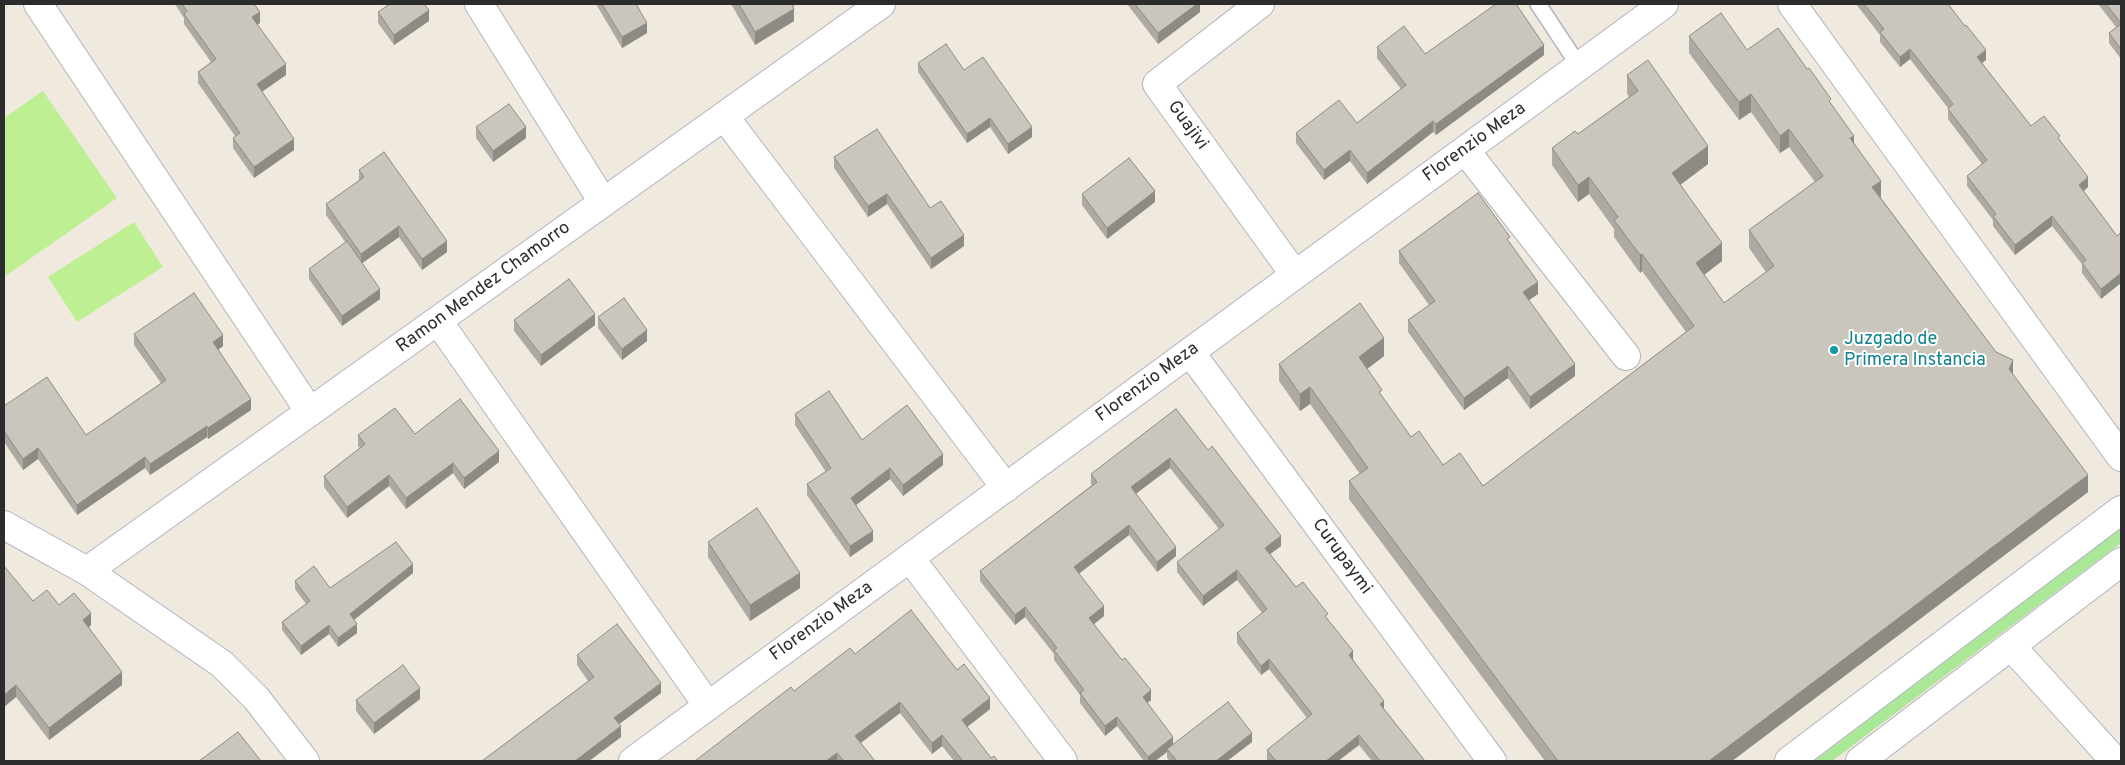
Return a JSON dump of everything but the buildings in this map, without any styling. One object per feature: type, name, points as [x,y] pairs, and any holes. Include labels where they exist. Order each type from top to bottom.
[{"type":"street","points":[[38,4],[310,412]]},
{"type":"street","points":[[480,4],[603,202]]},
{"type":"street","name":"Ramon Mendez Chamorro","points":[[87,572],[881,4]]},
{"type":"street","name":"Guajivi","points":[[1260,4],[1156,84],[1295,275]]},
{"type":"street","name":"Florenzio Meza","points":[[633,761],[1664,4]]},
{"type":"street","points":[[1792,4],[2121,458]]},
{"type":"street","points":[[724,116],[1006,488]]},
{"type":"street","points":[[1465,150],[1626,356]]},
{"type":"street","points":[[438,321],[708,706]]},
{"type":"street","name":"Curupaymi","points":[[1190,352],[1492,761]]},
{"type":"street","points":[[1789,761],[2121,510]]},
{"type":"street","points":[[4,524],[87,572],[222,664],[256,698],[305,761]]},
{"type":"street","points":[[910,558],[1063,761]]},
{"type":"street","points":[[1860,761],[2121,562]]},
{"type":"street","points":[[2011,646],[2115,761]]},
{"type":"lane","points":[[1538,4],[1580,66]]},
{"type":"green space","points":[[43,91],[117,198],[4,277],[4,118]]},
{"type":"green space","points":[[134,222],[163,267],[77,322],[48,277]]},
{"type":"green space","points":[[2121,528],[2121,543],[1832,761],[1814,761]]},
{"type":"place","name":"Juzgado de Primera Instancia","points":[[1834,350]]}]
